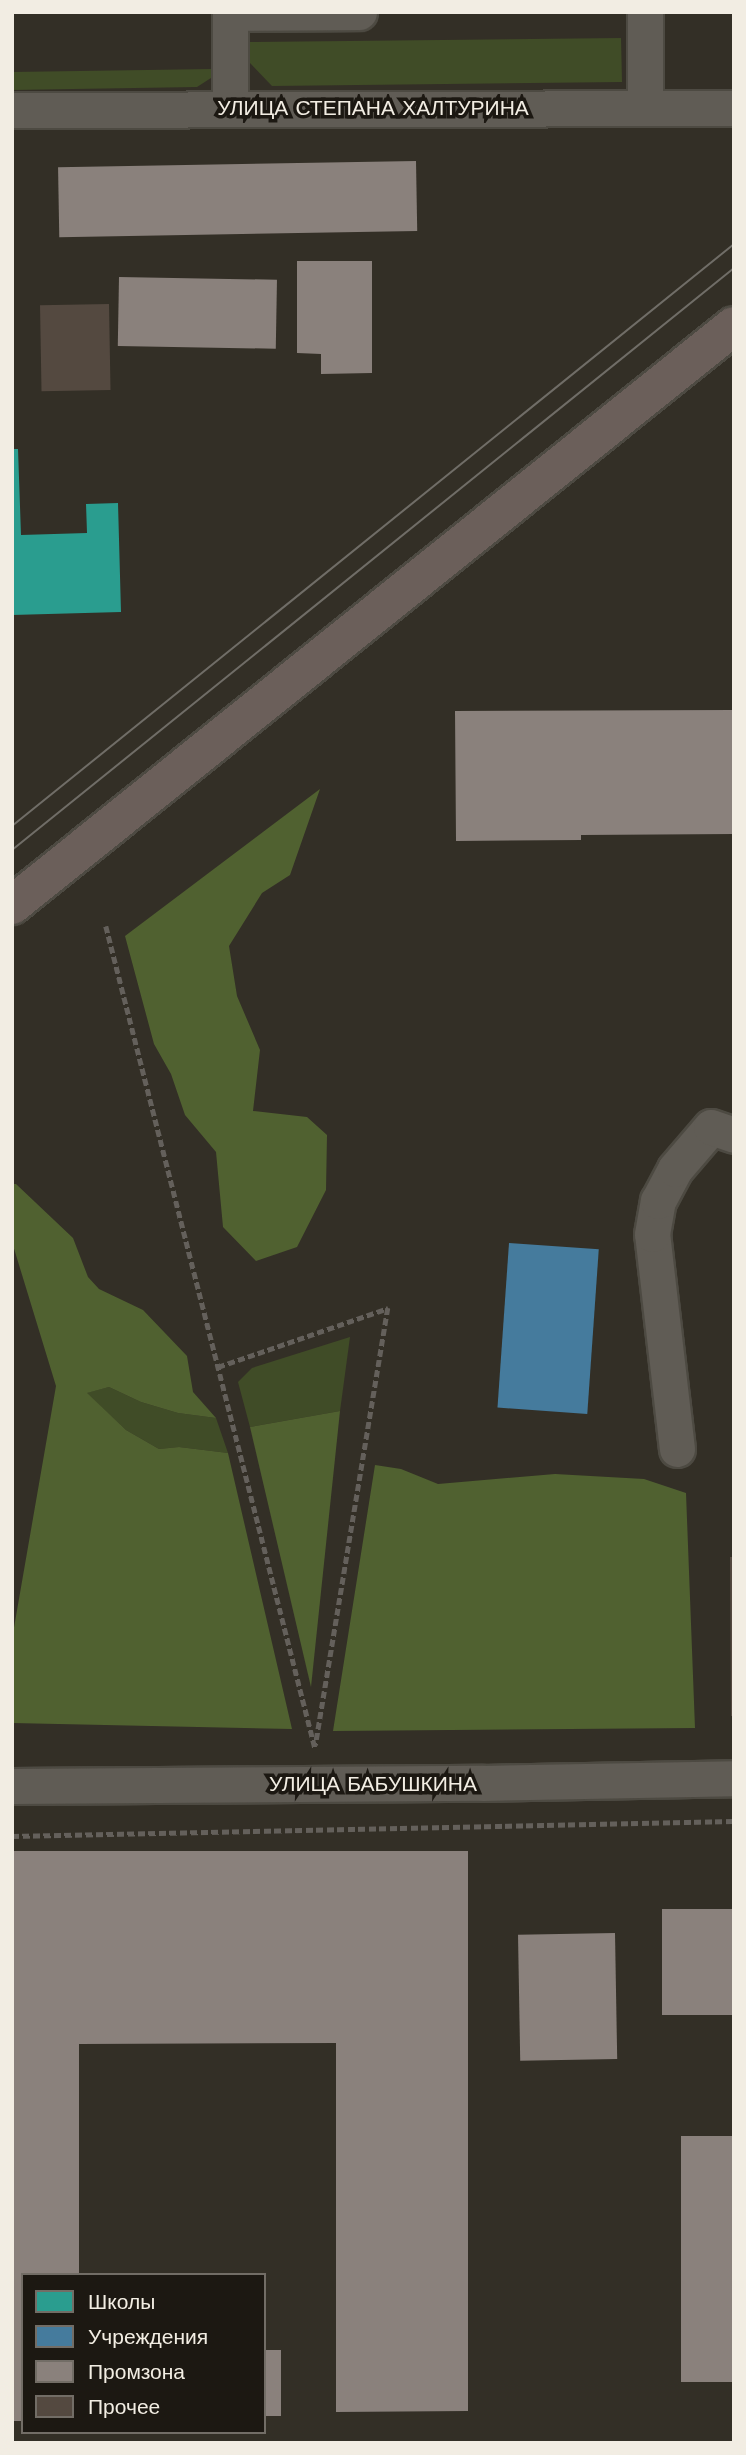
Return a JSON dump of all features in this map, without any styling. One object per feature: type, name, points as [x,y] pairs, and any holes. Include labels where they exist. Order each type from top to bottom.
[{"type":"main road","points":[[12,905],[734,326]]},
{"type":"street","points":[[230,109],[230,13],[359,12]]},
{"type":"street","points":[[645,12],[645,107]]},
{"type":"street","name":"УЛИЦА СТЕПАНА ХАЛТУРИНА","points":[[12,110],[734,108]]},
{"type":"street","points":[[677,1449],[652,1234],[658,1201],[675,1169],[712,1127],[734,1135]]},
{"type":"street","name":"УЛИЦА БАБУШКИНА","points":[[12,1786],[734,1778]]},
{"type":"path","points":[[106,926],[315,1749],[388,1308],[218,1367]]},
{"type":"path","points":[[12,1836],[734,1821]]},
{"type":"green space","points":[[621,38],[622,82],[272,86],[250,63],[250,42]]},
{"type":"green space","points":[[213,69],[211,78],[197,87],[12,90],[12,72]]},
{"type":"green space","points":[[320,789],[290,875],[262,893],[229,946],[237,996],[260,1050],[253,1111],[307,1117],[327,1135],[326,1190],[297,1247],[256,1261],[223,1227],[216,1152],[185,1115],[171,1074],[154,1044],[125,936]]},
{"type":"green space","points":[[12,1184],[16,1184],[73,1238],[88,1277],[99,1289],[143,1310],[187,1356],[193,1392],[216,1418],[178,1413],[141,1402],[109,1387],[87,1393],[126,1430],[159,1449],[179,1447],[228,1453],[292,1729],[12,1723],[12,1639],[56,1386],[12,1242]]},
{"type":"green space","points":[[350,1337],[340,1411],[250,1427],[238,1382],[252,1368]]},
{"type":"green space","points":[[109,1387],[141,1402],[178,1413],[216,1418],[228,1453],[179,1447],[159,1449],[126,1430],[86,1393]]},
{"type":"green space","points":[[340,1411],[311,1687],[250,1427]]},
{"type":"green space","points":[[375,1465],[401,1469],[438,1484],[555,1474],[644,1479],[686,1493],[695,1728],[333,1731]]},
{"type":"building: Школы","points":[[12,449],[18,449],[21,535],[87,533],[86,504],[118,503],[121,612],[12,615]]},
{"type":"building: Учреждения","points":[[509,1243],[599,1249],[587,1414],[497,1408]]},
{"type":"building: Промзона","points":[[416,161],[417,231],[59,237],[58,167]]},
{"type":"building: Промзона","points":[[297,261],[372,261],[372,373],[321,374],[321,354],[297,353]]},
{"type":"building: Промзона","points":[[119,277],[277,280],[276,349],[118,346]]},
{"type":"building: Промзона","points":[[734,710],[734,834],[581,835],[581,840],[456,841],[455,711]]},
{"type":"building: Промзона","points":[[12,1851],[468,1851],[468,2411],[336,2412],[336,2043],[79,2044],[79,2273],[21,2273],[21,2421],[12,2421]]},
{"type":"building: Промзона","points":[[662,1909],[734,1909],[734,2015],[662,2015]]},
{"type":"building: Промзона","points":[[615,1933],[617,2059],[520,2061],[518,1935]]},
{"type":"building: Промзона","points":[[681,2136],[734,2136],[734,2382],[681,2382]]},
{"type":"building: Промзона","points":[[266,2350],[281,2350],[281,2416],[266,2416]]},
{"type":"building: Прочее","points":[[109,304],[111,390],[42,391],[40,305]]},
{"type":"building: Прочее","points":[[730,1557],[734,1557],[734,1716],[731,1716]]},
{"type":"tram line","points":[[12,826],[734,244]]},
{"type":"tram line","points":[[12,850],[734,268]]}]
